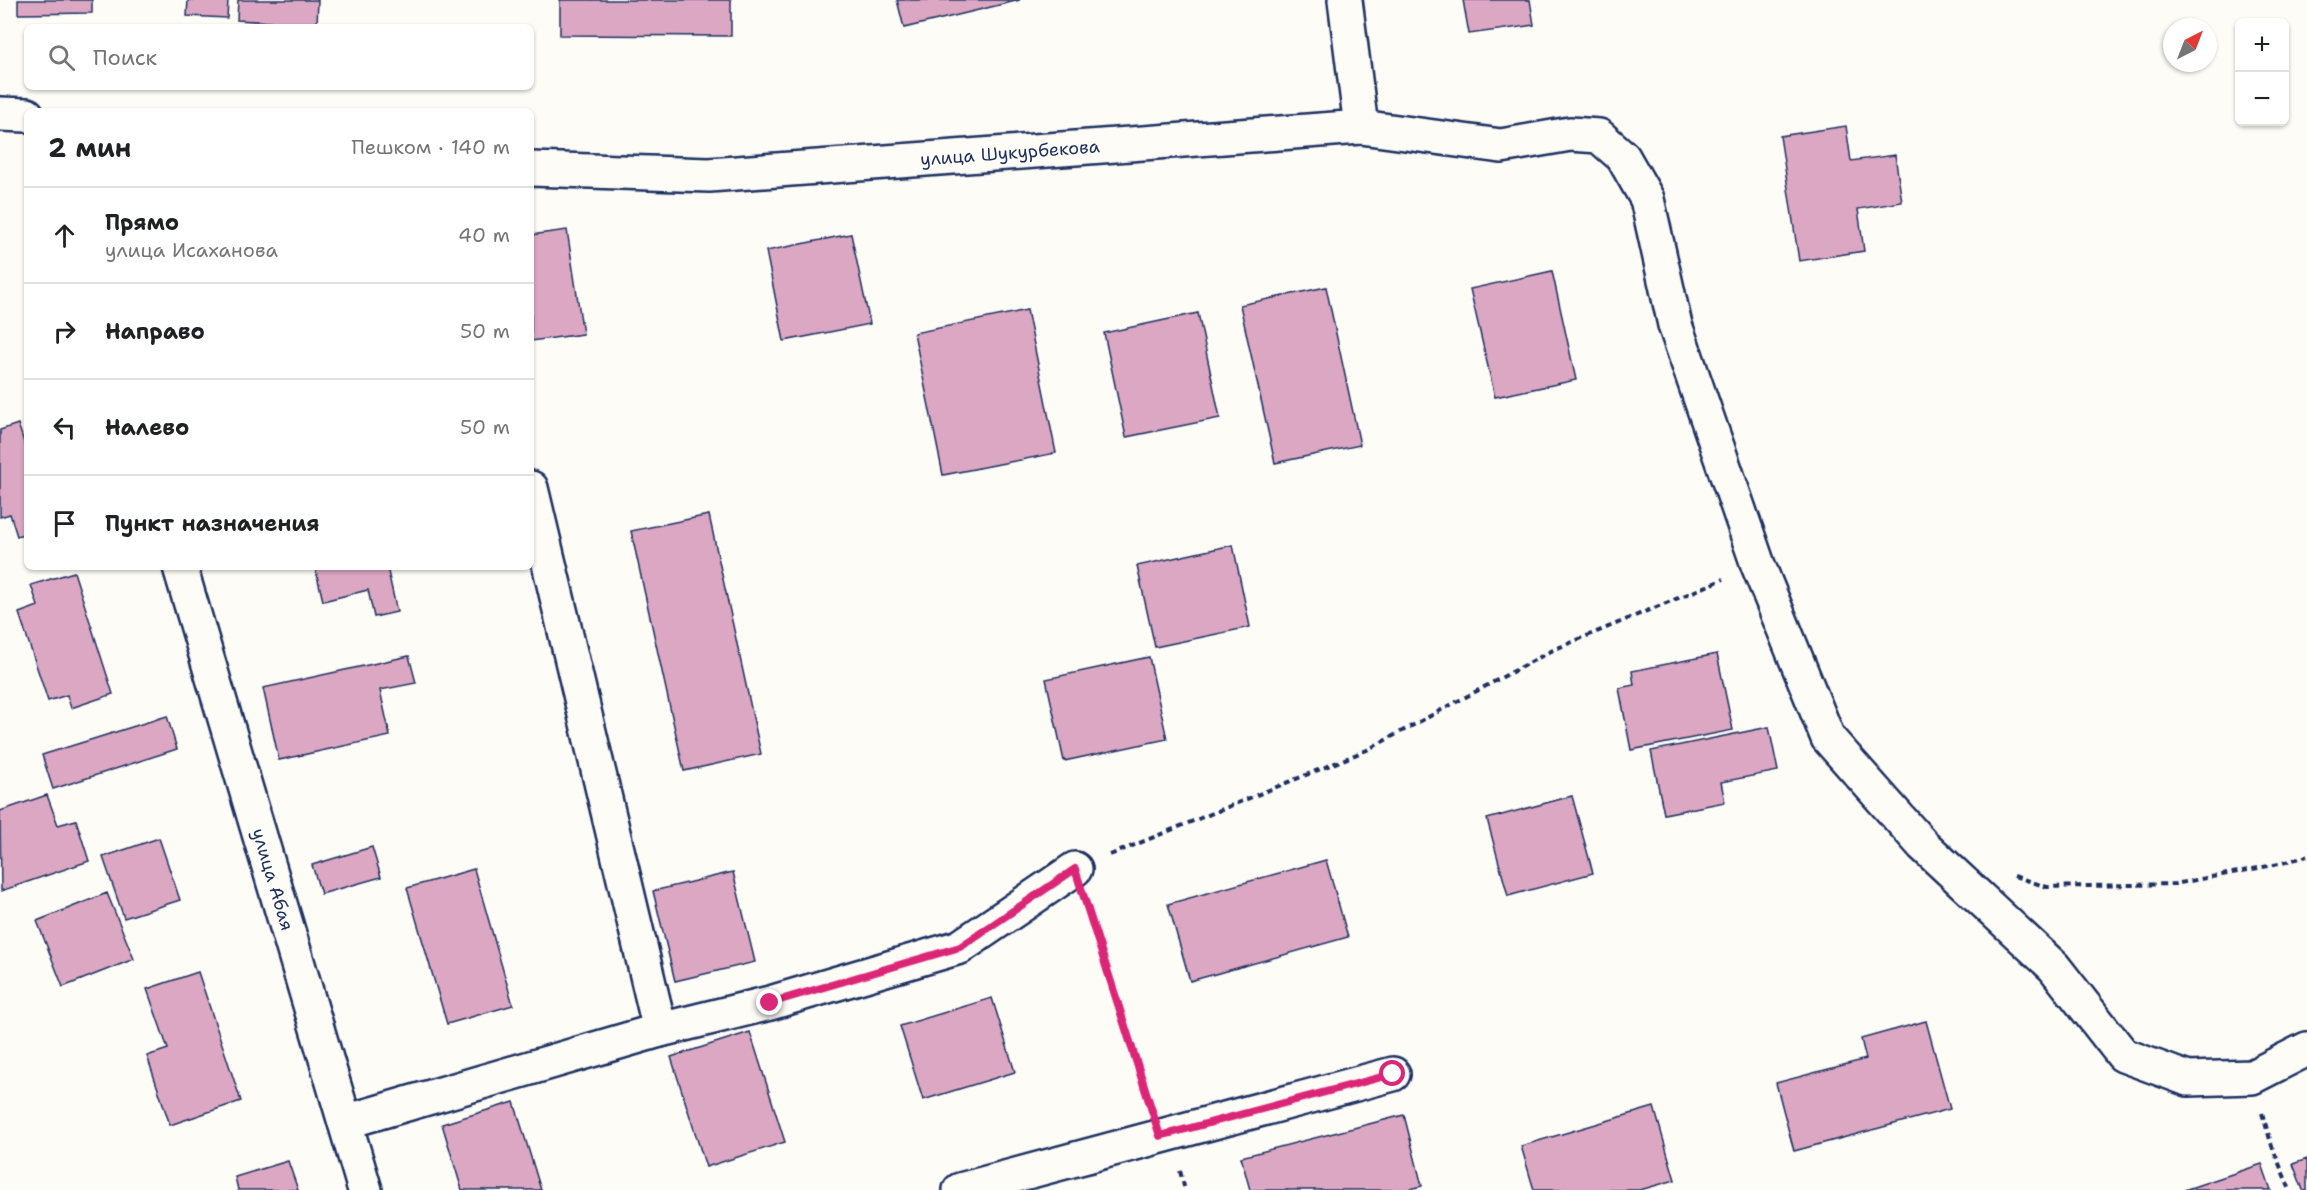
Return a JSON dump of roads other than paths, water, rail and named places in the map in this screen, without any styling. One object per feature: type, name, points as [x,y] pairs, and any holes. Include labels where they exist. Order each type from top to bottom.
[{"type":"street","points":[[1345,0],[1360,127]]},
{"type":"street","points":[[0,114],[24,115]]},
{"type":"street","name":"улица Шукурбекова","points":[[534,169],[709,175],[1360,127],[1501,146],[1570,134],[1599,136],[1623,157],[1647,199],[1675,325],[1758,565],[1828,738],[1923,845],[2054,967],[2123,1055],[2188,1079],[2252,1077],[2307,1049]]},
{"type":"street","points":[[534,501],[660,1030]]},
{"type":"street","name":"улица Абая","points":[[181,570],[365,1190]]},
{"type":"street","points":[[345,1122],[660,1030],[770,1003],[960,947],[1075,869]]},
{"type":"street","points":[[960,1190],[1393,1074]]}]
